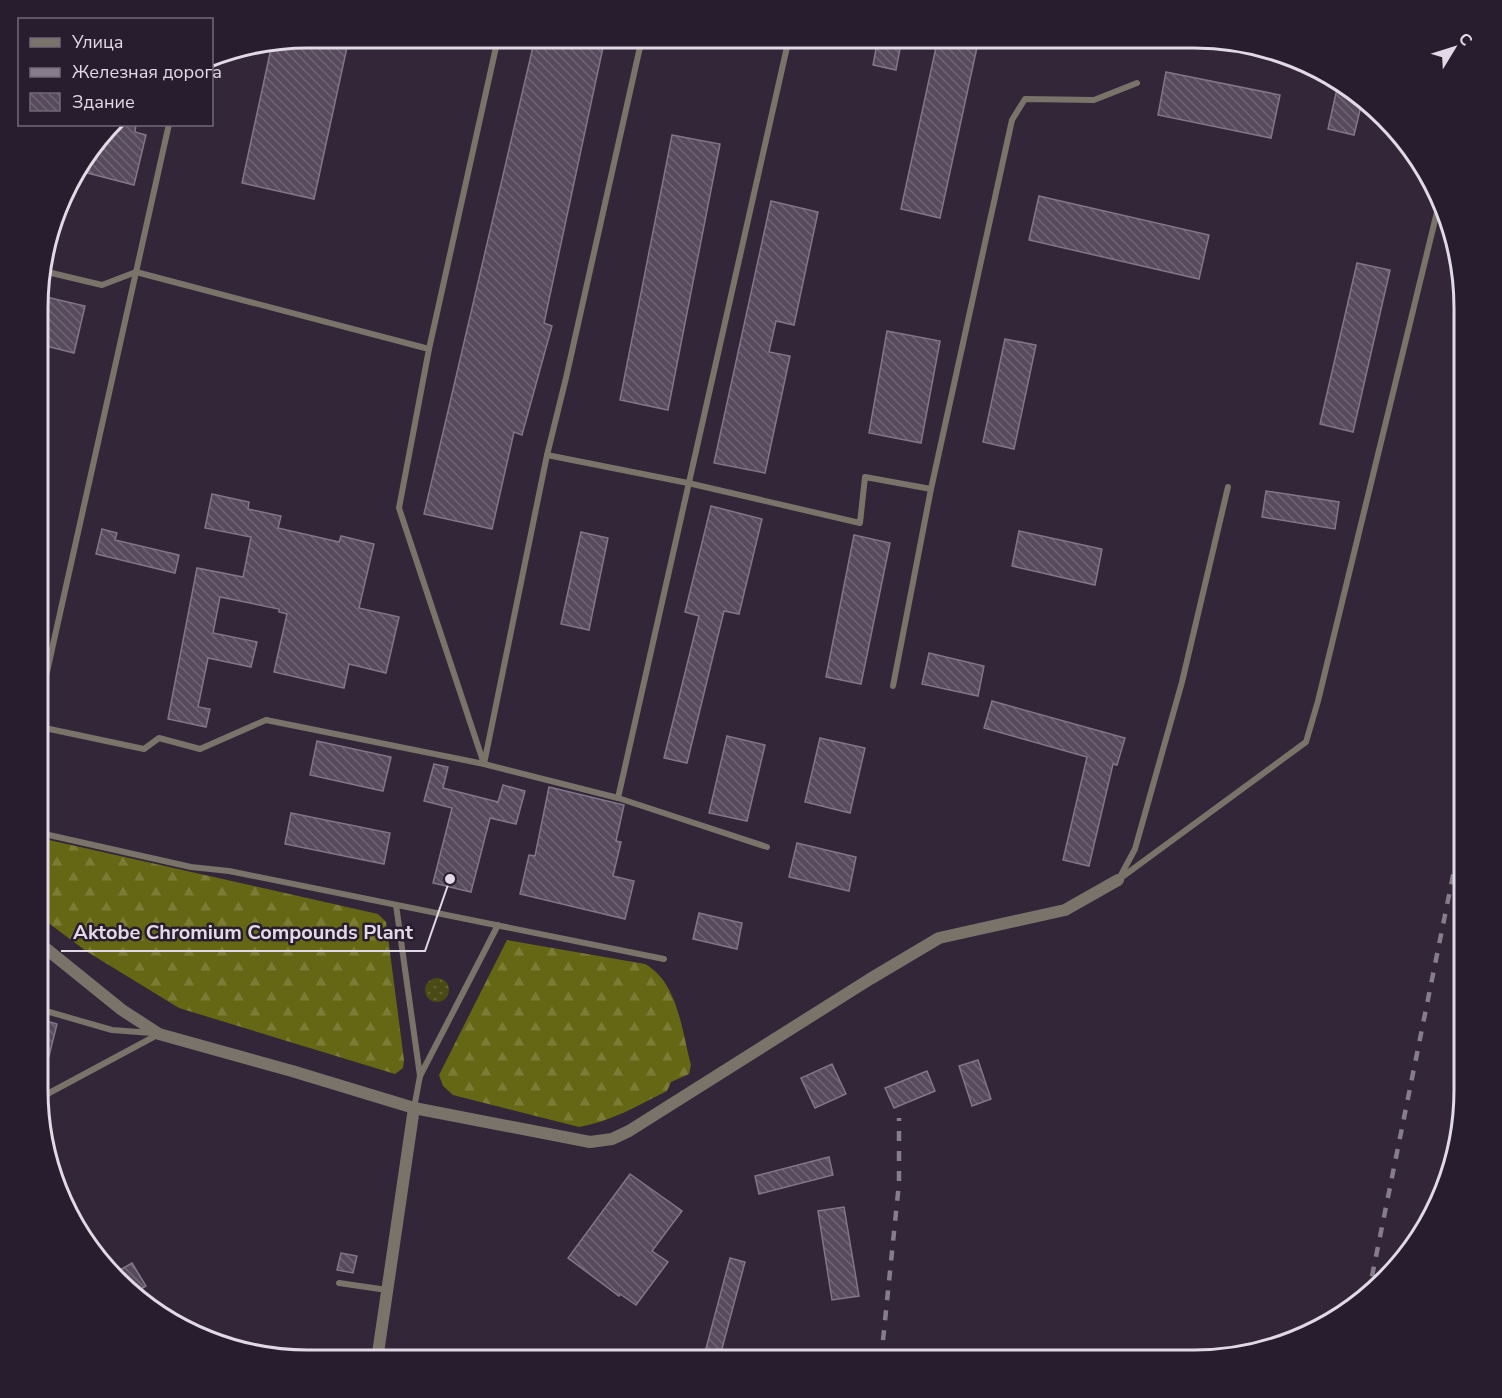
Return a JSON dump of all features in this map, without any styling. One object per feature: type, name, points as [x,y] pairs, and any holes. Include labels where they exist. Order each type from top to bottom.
[{"type":"street","points":[[48,950],[122,1010],[159,1034],[414,1108],[590,1142],[612,1139],[629,1131],[939,938],[1065,910],[1118,880]]},
{"type":"street","points":[[378,1350],[414,1108]]},
{"type":"lane","points":[[484,764],[399,508],[429,349],[496,48]]},
{"type":"lane","points":[[484,764],[547,455],[640,48]]},
{"type":"lane","points":[[618,798],[787,48]]},
{"type":"lane","points":[[893,686],[930,489],[1012,120],[1025,99],[1094,100],[1137,83]]},
{"type":"lane","points":[[48,667],[169,126]]},
{"type":"lane","points":[[1118,880],[1306,742],[1321,689],[1436,215]]},
{"type":"lane","points":[[50,274],[102,285],[135,272],[429,349]]},
{"type":"lane","points":[[547,455],[688,483],[860,523],[865,477],[930,489]]},
{"type":"lane","points":[[1118,880],[1135,849],[1182,682],[1228,487]]},
{"type":"lane","points":[[48,729],[144,749],[159,738],[200,749],[266,720],[484,764],[618,798],[767,847]]},
{"type":"lane","points":[[48,835],[191,867],[229,871],[664,959]]},
{"type":"lane","points":[[396,905],[420,1076]]},
{"type":"lane","points":[[414,1108],[420,1076],[498,926]]},
{"type":"lane","points":[[48,1012],[112,1030],[159,1034]]},
{"type":"lane","points":[[48,1094],[159,1034]]},
{"type":"lane","points":[[339,1283],[387,1290]]},
{"type":"shaded area","points":[[432,978],[442,978],[449,985],[449,995],[442,1002],[432,1002],[425,995],[425,985]]},
{"type":"green space","points":[[48,840],[378,914],[386,922],[404,1060],[403,1068],[395,1074],[179,1008],[86,951],[48,923]]},
{"type":"green space","points":[[507,940],[645,964],[656,972],[672,995],[677,1009],[691,1065],[689,1074],[671,1082],[667,1091],[635,1107],[591,1125],[579,1127],[453,1095],[443,1086],[439,1075]]},
{"type":"building","points":[[347,48],[314,199],[242,183],[271,51]]},
{"type":"building","points":[[533,48],[603,48],[544,323],[552,326],[522,435],[514,432],[492,529],[424,514]]},
{"type":"building","points":[[876,48],[900,48],[896,70],[873,65]]},
{"type":"building","points":[[936,48],[977,48],[940,218],[901,209]]},
{"type":"building","points":[[1166,72],[1280,95],[1271,138],[1158,115]]},
{"type":"building","points":[[1336,91],[1360,109],[1354,135],[1328,129]]},
{"type":"building","points":[[122,126],[136,126],[135,132],[146,135],[134,185],[86,173]]},
{"type":"building","points":[[672,135],[720,144],[668,410],[620,400]]},
{"type":"building","points":[[1039,196],[1209,235],[1199,279],[1029,240]]},
{"type":"building","points":[[771,201],[818,212],[794,325],[776,321],[769,352],[790,356],[765,473],[714,463]]},
{"type":"building","points":[[1357,263],[1390,270],[1353,432],[1320,424]]},
{"type":"building","points":[[49,298],[85,306],[74,353],[48,346]]},
{"type":"building","points":[[887,331],[940,341],[921,443],[869,433]]},
{"type":"building","points":[[1005,339],[1036,345],[1014,449],[983,442]]},
{"type":"building","points":[[1266,491],[1339,502],[1335,529],[1262,517]]},
{"type":"building","points":[[212,494],[249,502],[248,509],[281,516],[278,528],[339,542],[341,536],[374,544],[359,608],[399,617],[386,673],[349,664],[344,688],[274,672],[287,614],[279,612],[279,609],[220,597],[213,633],[257,642],[251,667],[208,658],[198,707],[210,709],[206,727],[168,719],[197,568],[243,577],[251,537],[205,528]]},
{"type":"building","points":[[711,506],[762,519],[739,614],[724,611],[687,763],[664,758],[699,616],[685,612]]},
{"type":"building","points":[[102,529],[117,533],[115,540],[179,555],[175,573],[96,554]]},
{"type":"building","points":[[1019,531],[1102,549],[1095,585],[1012,566]]},
{"type":"building","points":[[581,532],[608,538],[589,630],[561,624]]},
{"type":"building","points":[[854,535],[890,543],[861,684],[826,677]]},
{"type":"building","points":[[929,653],[984,666],[978,696],[922,684]]},
{"type":"building","points":[[992,701],[1125,738],[1117,765],[1113,764],[1089,866],[1063,860],[1087,757],[984,728]]},
{"type":"building","points":[[727,736],[765,745],[747,821],[709,813]]},
{"type":"building","points":[[820,738],[865,748],[850,813],[805,802]]},
{"type":"building","points":[[317,741],[391,757],[383,791],[310,775]]},
{"type":"building","points":[[434,764],[448,767],[443,788],[498,802],[503,785],[525,791],[516,824],[490,818],[471,892],[433,883],[452,808],[424,801]]},
{"type":"building","points":[[549,787],[624,805],[616,841],[621,842],[613,876],[634,881],[625,919],[520,894],[529,855],[535,856]]},
{"type":"building","points":[[291,813],[390,833],[384,864],[285,844]]},
{"type":"building","points":[[797,843],[856,857],[849,891],[789,877]]},
{"type":"building","points":[[699,913],[742,923],[737,949],[693,939]]},
{"type":"building","points":[[48,1022],[57,1024],[48,1056]]},
{"type":"building","points":[[978,1060],[991,1099],[972,1106],[959,1066]]},
{"type":"building","points":[[832,1064],[846,1094],[815,1108],[801,1078]]},
{"type":"building","points":[[927,1071],[935,1091],[894,1108],[885,1088]]},
{"type":"building","points":[[829,1157],[833,1175],[759,1194],[755,1176]]},
{"type":"building","points":[[630,1174],[682,1211],[652,1251],[668,1262],[636,1305],[620,1294],[619,1296],[568,1258]]},
{"type":"building","points":[[844,1207],[859,1296],[832,1300],[818,1211]]},
{"type":"building","points":[[341,1253],[357,1256],[353,1273],[337,1270]]},
{"type":"building","points":[[730,1258],[745,1262],[722,1350],[706,1350]]},
{"type":"building","points":[[132,1263],[146,1286],[141,1289],[120,1270]]},
{"type":"railway","points":[[1371,1280],[1454,870]]},
{"type":"railway","points":[[882,1350],[899,1183],[899,1118]]},
{"type":"place","name":"Aktobe Chromium Compounds Plant","points":[[450,879]]}]
